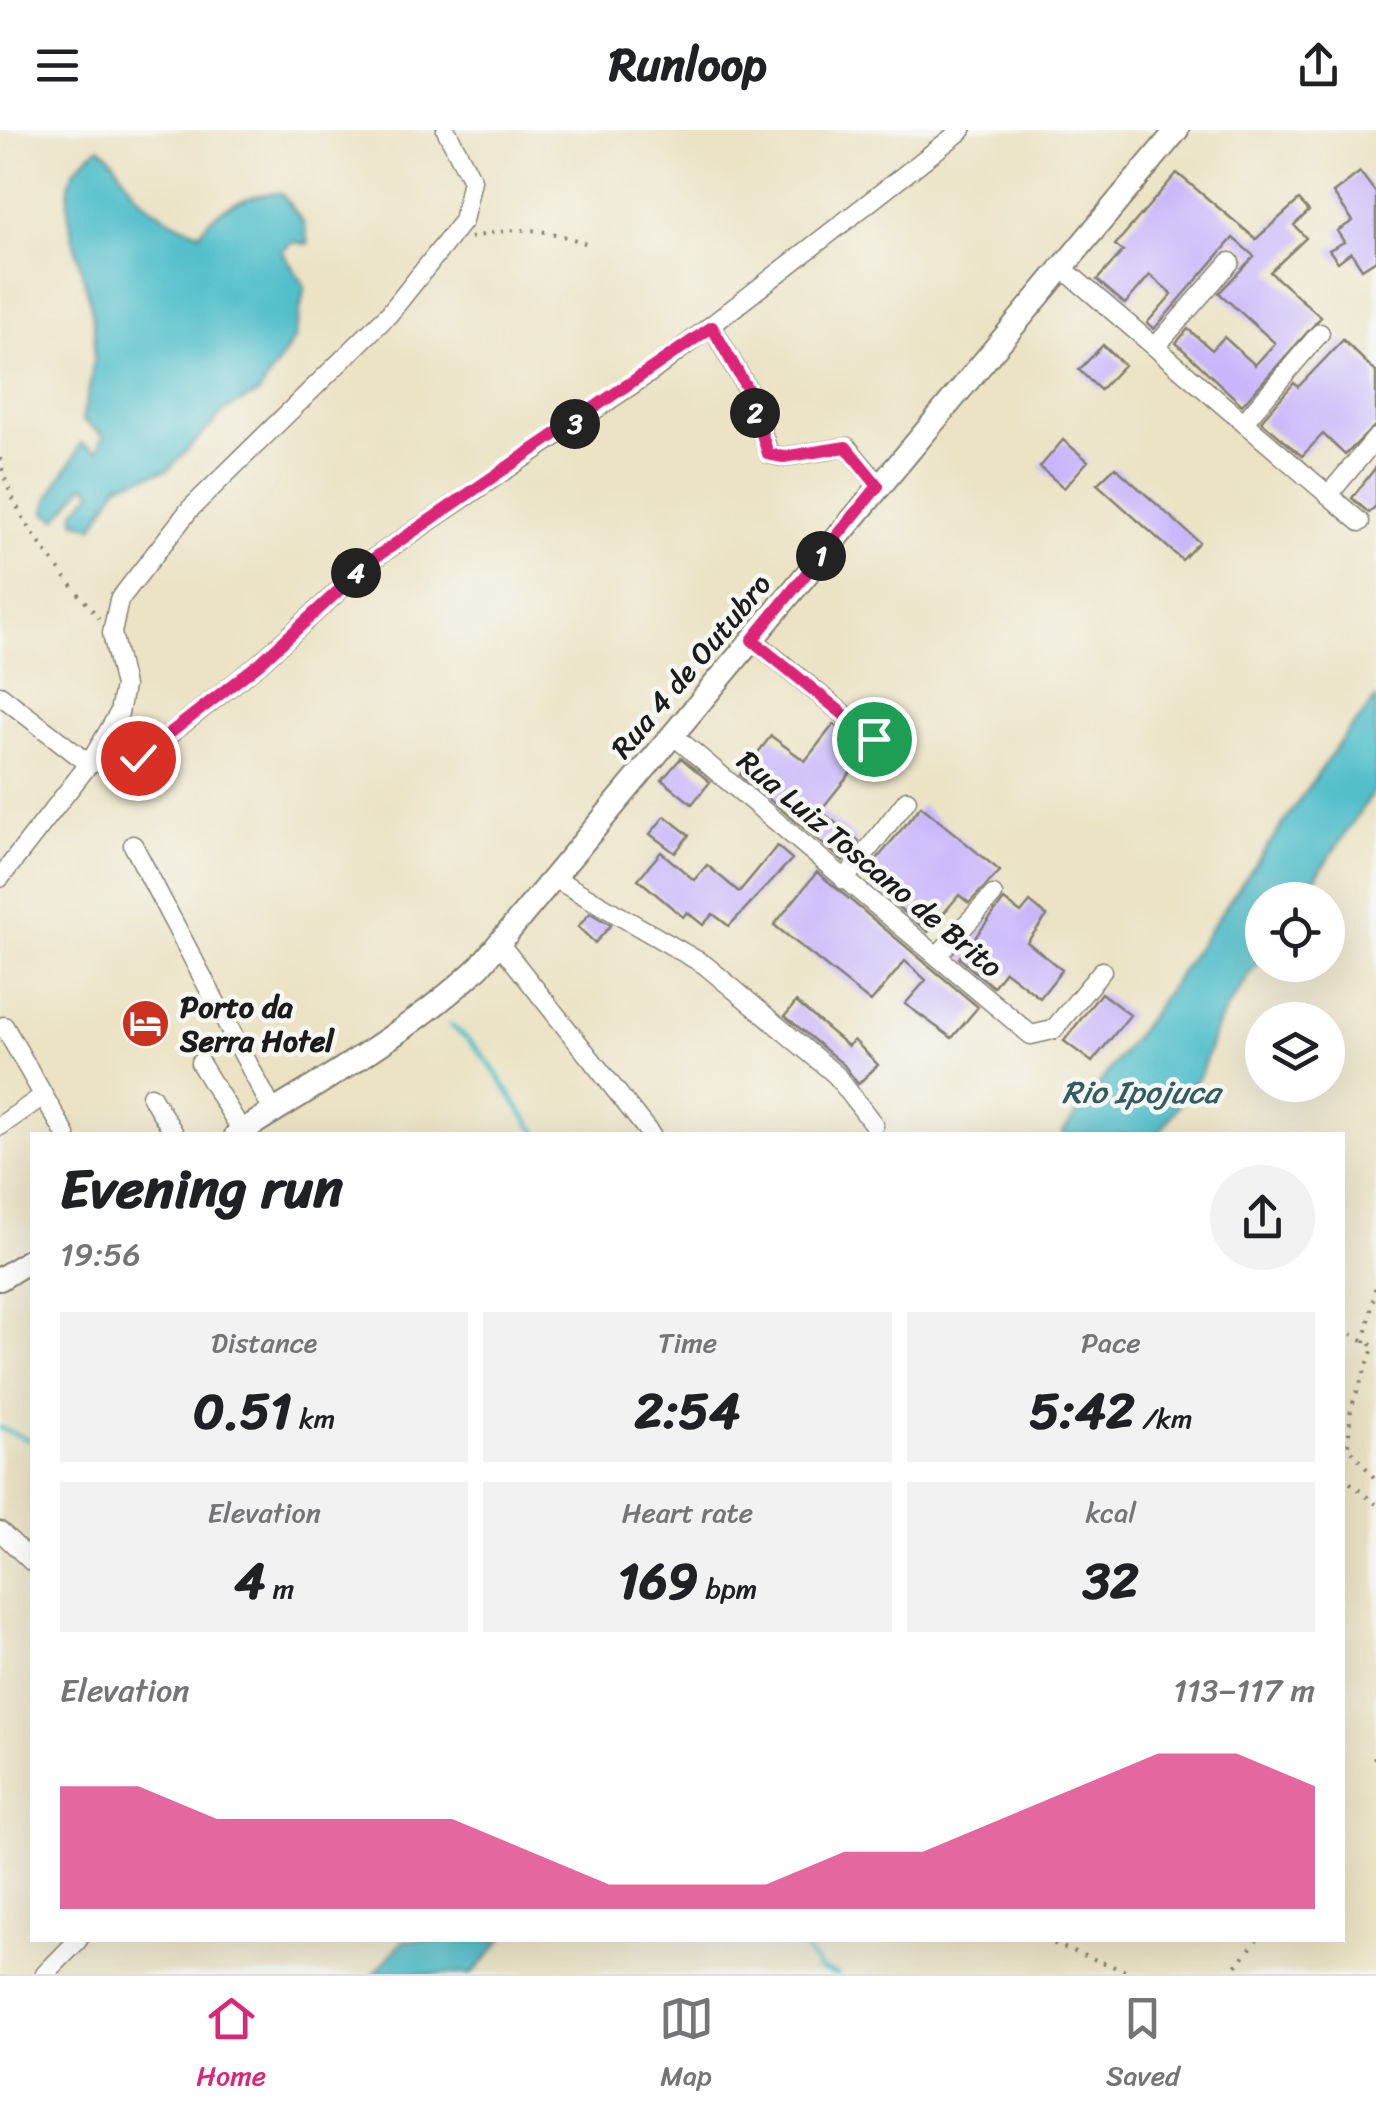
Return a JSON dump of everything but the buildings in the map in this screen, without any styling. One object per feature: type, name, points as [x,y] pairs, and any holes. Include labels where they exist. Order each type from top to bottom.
[{"type":"main road","name":"Rua 4 de Outubro","points":[[241,1132],[448,996],[499,942],[1170,133]]},
{"type":"main road","points":[[0,1280],[30,1260]]},
{"type":"street","points":[[0,878],[89,764],[123,700],[112,633],[120,600],[190,508],[389,314],[463,222],[472,180],[446,130]]},
{"type":"street","points":[[0,694],[89,764],[146,753],[260,663],[373,559],[712,327],[962,130]]},
{"type":"street","points":[[1156,346],[1230,262]]},
{"type":"street","points":[[1060,266],[1360,522]]},
{"type":"street","points":[[712,327],[749,392],[768,454],[783,457],[846,447],[878,486]]},
{"type":"street","points":[[1244,422],[1320,333]]},
{"type":"street","points":[[1330,493],[1376,438]]},
{"type":"street","points":[[752,640],[874,739]]},
{"type":"street","name":"Rua Luiz Toscano de Brito","points":[[673,735],[1031,1035],[1053,1030],[1102,971]]},
{"type":"street","points":[[844,880],[907,800]]},
{"type":"street","points":[[133,845],[273,1111]]},
{"type":"street","points":[[554,878],[705,965],[836,1076],[874,1126]]},
{"type":"street","points":[[938,955],[992,894]]},
{"type":"street","points":[[499,942],[649,1132]]},
{"type":"street","points":[[4,1026],[64,1132]]},
{"type":"street","points":[[200,1063],[238,1132]]},
{"type":"street","points":[[0,1126],[43,1096]]},
{"type":"street","points":[[151,1096],[173,1132]]},
{"type":"street","points":[[0,1531],[30,1560]]},
{"type":"street","points":[[45,1974],[76,1942]]},
{"type":"path","points":[[446,244],[509,229],[546,229],[593,246]]},
{"type":"path","points":[[0,458],[3,481],[58,569],[112,633]]},
{"type":"path","points":[[1365,1342],[1376,1284]]},
{"type":"path","points":[[1345,1332],[1374,1346],[1351,1408],[1348,1446],[1376,1480]]},
{"type":"path","points":[[1345,1478],[1376,1504]]},
{"type":"path","points":[[1049,1942],[1133,1974]]},
{"type":"path","points":[[1230,1974],[1255,1942]]},
{"type":"water","points":[[99,147],[144,202],[184,226],[200,233],[214,216],[235,203],[281,193],[304,223],[308,244],[292,242],[282,251],[305,286],[294,339],[259,393],[226,410],[168,470],[119,484],[93,527],[75,521],[75,511],[93,491],[85,484],[57,519],[45,512],[51,494],[81,443],[98,451],[103,435],[82,420],[95,339],[92,309],[68,210],[72,175]]},
{"type":"water","name":"Rio Ipojuca","points":[[1376,699],[1376,788],[1312,882],[1245,882],[1245,982],[1219,1021],[1200,1075],[1160,1132],[1063,1132],[1155,1009],[1339,743]]},
{"type":"water","points":[[402,1942],[500,1942],[472,1974],[374,1974]]},
{"type":"waterway","points":[[451,1026],[488,1062],[537,1132]]},
{"type":"waterway","points":[[0,1428],[30,1440]]},
{"type":"waterway","points":[[800,1942],[819,1968],[837,1974]]},
{"type":"place","name":"Porto da Serra Hotel","points":[[145,1024]]},
{"type":"route","points":[[138,758],[260,663],[324,600],[373,559],[712,327],[749,392],[768,454],[775,458],[832,446],[846,447],[878,486],[752,640],[874,739]]}]
